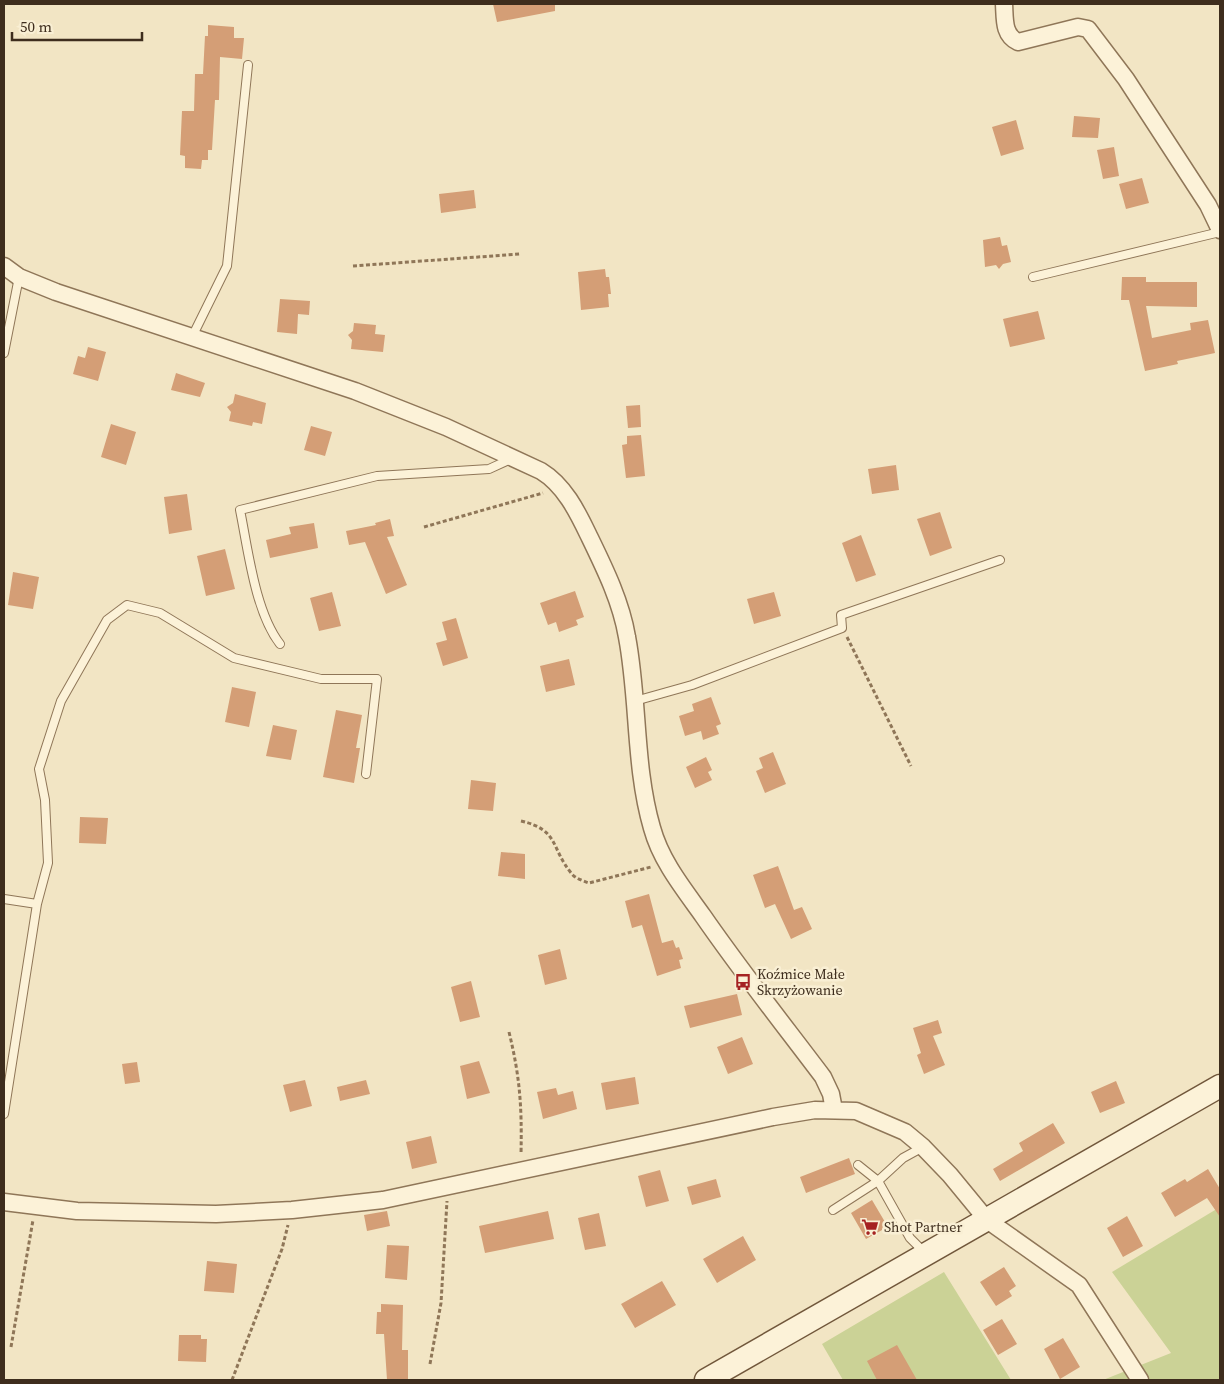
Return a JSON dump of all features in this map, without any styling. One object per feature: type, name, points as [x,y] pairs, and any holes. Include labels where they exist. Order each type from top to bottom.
[{"type":"main road","points":[[706,1380],[1220,1086]]},
{"type":"street","points":[[1004,4],[1006,30],[1011,39],[1018,42],[1078,28],[1088,29],[1126,79],[1208,204],[1220,231]]},
{"type":"street","points":[[4,266],[19,277],[56,292],[364,394],[446,427],[513,458],[548,476],[559,485],[584,526],[603,565],[627,636],[646,805],[652,828],[666,863],[714,932],[823,1077],[831,1094],[834,1110]]},
{"type":"street","points":[[4,1202],[35,1207],[77,1210],[216,1214],[292,1210],[383,1200],[772,1117],[815,1110],[856,1111],[905,1132],[923,1146],[987,1220],[1079,1285],[1140,1380]]},
{"type":"lane","points":[[192,337],[227,266],[248,65]]},
{"type":"lane","points":[[1033,277],[1220,231]]},
{"type":"lane","points":[[4,353],[19,277]]},
{"type":"lane","points":[[280,644],[270,631],[252,571],[240,510],[377,476],[489,469],[513,458]]},
{"type":"lane","points":[[635,701],[692,685],[842,628],[841,615],[1000,560]]},
{"type":"lane","points":[[4,1114],[37,904],[48,863],[45,800],[39,769],[61,701],[107,620],[127,605],[160,613],[234,658],[321,679],[377,680],[366,774]]},
{"type":"lane","points":[[4,899],[37,904]]},
{"type":"lane","points":[[833,1210],[878,1181],[903,1158],[923,1146]]},
{"type":"lane","points":[[858,1165],[878,1181],[910,1238],[927,1254]]},
{"type":"path","points":[[353,266],[520,254]]},
{"type":"path","points":[[424,527],[541,494],[559,485]]},
{"type":"path","points":[[842,628],[911,766]]},
{"type":"path","points":[[521,821],[538,825],[547,831],[572,876],[589,883],[666,863]]},
{"type":"path","points":[[509,1032],[518,1069],[522,1100],[521,1170]]},
{"type":"path","points":[[430,1364],[441,1303],[447,1186]]},
{"type":"path","points":[[11,1347],[35,1207]]},
{"type":"path","points":[[232,1380],[282,1249],[292,1210]]},
{"type":"green space","points":[[1220,1207],[1220,1380],[1103,1380],[1171,1353],[1112,1272]]},
{"type":"green space","points":[[944,1272],[1011,1380],[843,1380],[822,1344]]},
{"type":"building","points":[[493,4],[555,4],[555,11],[497,22]]},
{"type":"building","points":[[208,25],[234,27],[234,38],[244,38],[242,59],[220,57],[219,100],[215,100],[212,150],[208,150],[208,160],[202,160],[201,169],[185,168],[185,156],[180,155],[182,111],[194,111],[195,74],[203,74],[205,36],[208,36]]},
{"type":"building","points":[[1074,116],[1100,118],[1098,138],[1072,137]]},
{"type":"building","points":[[1016,120],[1024,149],[1001,156],[992,127]]},
{"type":"building","points":[[1114,147],[1119,176],[1103,179],[1097,150]]},
{"type":"building","points":[[1142,178],[1149,203],[1126,209],[1119,184]]},
{"type":"building","points":[[474,190],[476,208],[441,213],[439,194]]},
{"type":"building","points":[[1000,237],[1002,246],[1007,245],[1011,262],[1003,264],[999,269],[996,265],[985,267],[983,240]]},
{"type":"building","points":[[605,269],[606,277],[609,277],[611,294],[608,294],[609,307],[581,310],[578,272]]},
{"type":"building","points":[[1122,277],[1146,277],[1146,282],[1197,282],[1197,307],[1146,306],[1152,338],[1191,330],[1190,323],[1208,320],[1215,353],[1177,361],[1178,364],[1145,371],[1129,300],[1121,300]]},
{"type":"building","points":[[280,299],[310,301],[309,315],[298,314],[297,334],[277,332]]},
{"type":"building","points":[[1038,311],[1045,339],[1010,347],[1003,319]]},
{"type":"building","points":[[354,323],[376,325],[375,334],[385,335],[383,352],[351,349],[352,340],[348,335],[353,331]]},
{"type":"building","points":[[88,347],[106,352],[98,381],[73,374],[78,356],[85,358]]},
{"type":"building","points":[[176,373],[205,383],[200,397],[171,390]]},
{"type":"building","points":[[235,394],[266,403],[262,424],[253,422],[252,426],[229,421],[231,412],[227,407],[233,403]]},
{"type":"building","points":[[640,405],[641,427],[628,428],[626,406]]},
{"type":"building","points":[[111,424],[136,432],[126,465],[101,457]]},
{"type":"building","points":[[311,426],[332,432],[325,456],[304,450]]},
{"type":"building","points":[[641,435],[645,476],[626,478],[622,445],[627,444],[627,436]]},
{"type":"building","points":[[896,465],[899,490],[872,494],[868,469]]},
{"type":"building","points":[[187,494],[192,530],[169,534],[164,497]]},
{"type":"building","points":[[940,512],[952,548],[930,556],[917,519]]},
{"type":"building","points":[[390,519],[394,536],[387,537],[407,585],[386,594],[365,542],[349,545],[346,531],[376,525],[375,523]]},
{"type":"building","points":[[314,523],[318,548],[270,558],[266,540],[291,534],[289,527]]},
{"type":"building","points":[[861,535],[876,575],[856,582],[842,543]]},
{"type":"building","points":[[225,549],[235,589],[206,596],[197,556]]},
{"type":"building","points":[[13,572],[39,577],[33,609],[8,605]]},
{"type":"building","points":[[575,591],[584,617],[576,620],[578,625],[559,632],[556,622],[548,625],[540,603]]},
{"type":"building","points":[[332,592],[341,626],[319,631],[310,598]]},
{"type":"building","points":[[774,592],[781,616],[754,624],[747,599]]},
{"type":"building","points":[[456,618],[468,658],[443,666],[436,643],[447,640],[442,622]]},
{"type":"building","points":[[569,659],[575,685],[546,692],[540,666]]},
{"type":"building","points":[[232,687],[256,692],[249,727],[225,722]]},
{"type":"building","points":[[711,697],[721,724],[716,726],[719,734],[703,740],[701,731],[685,736],[679,716],[694,711],[692,704]]},
{"type":"building","points":[[336,710],[362,715],[356,748],[360,748],[354,783],[323,777]]},
{"type":"building","points":[[273,725],[297,730],[291,760],[266,756]]},
{"type":"building","points":[[773,752],[786,784],[765,793],[756,771],[763,768],[759,758]]},
{"type":"building","points":[[706,757],[712,770],[708,772],[712,780],[695,788],[686,767]]},
{"type":"building","points":[[471,780],[496,783],[493,811],[468,809]]},
{"type":"building","points":[[80,817],[108,818],[106,844],[79,843]]},
{"type":"building","points":[[501,852],[525,854],[525,879],[498,876]]},
{"type":"building","points":[[778,866],[794,910],[802,907],[812,929],[791,939],[775,904],[765,908],[753,875]]},
{"type":"building","points":[[649,894],[662,943],[673,940],[676,948],[679,947],[683,959],[679,960],[681,968],[657,976],[642,925],[632,928],[625,901]]},
{"type":"building","points":[[560,949],[567,979],[545,985],[538,955]]},
{"type":"building","points":[[471,981],[480,1017],[460,1022],[451,987]]},
{"type":"building","points":[[737,994],[742,1015],[690,1028],[684,1006]]},
{"type":"building","points":[[938,1020],[942,1033],[933,1036],[945,1065],[924,1074],[917,1055],[921,1053],[913,1028]]},
{"type":"building","points":[[742,1037],[753,1064],[728,1074],[717,1047]]},
{"type":"building","points":[[479,1061],[490,1093],[467,1099],[460,1066]]},
{"type":"building","points":[[137,1062],[140,1082],[125,1084],[122,1064]]},
{"type":"building","points":[[635,1077],[639,1104],[606,1110],[601,1083]]},
{"type":"building","points":[[305,1080],[312,1106],[290,1112],[283,1085]]},
{"type":"building","points":[[366,1080],[370,1094],[340,1101],[337,1087]]},
{"type":"building","points":[[1116,1081],[1125,1103],[1100,1113],[1091,1092]]},
{"type":"building","points":[[556,1088],[558,1095],[573,1091],[577,1109],[543,1119],[537,1092]]},
{"type":"building","points":[[1053,1123],[1065,1143],[1000,1181],[993,1169],[1023,1151],[1019,1143]]},
{"type":"building","points":[[431,1136],[437,1163],[412,1169],[406,1142]]},
{"type":"building","points":[[849,1158],[855,1174],[806,1193],[800,1177]]},
{"type":"building","points":[[1208,1169],[1220,1189],[1220,1217],[1207,1198],[1175,1217],[1161,1193],[1185,1179],[1187,1182]]},
{"type":"building","points":[[660,1170],[669,1201],[646,1207],[638,1176]]},
{"type":"building","points":[[716,1179],[721,1197],[692,1205],[687,1187]]},
{"type":"building","points":[[872,1200],[885,1222],[882,1230],[866,1239],[851,1213]]},
{"type":"building","points":[[387,1211],[390,1226],[367,1231],[364,1215]]},
{"type":"building","points":[[548,1211],[554,1239],[485,1253],[479,1226]]},
{"type":"building","points":[[599,1213],[606,1246],[585,1250],[578,1218]]},
{"type":"building","points":[[1127,1216],[1143,1246],[1123,1257],[1107,1228]]},
{"type":"building","points":[[743,1236],[756,1260],[717,1283],[703,1259]]},
{"type":"building","points":[[387,1245],[409,1246],[407,1280],[385,1278]]},
{"type":"building","points":[[207,1261],[237,1264],[234,1293],[204,1291]]},
{"type":"building","points":[[1004,1267],[1016,1286],[1009,1291],[1012,1296],[996,1306],[980,1282]]},
{"type":"building","points":[[662,1281],[676,1305],[635,1328],[621,1304]]},
{"type":"building","points":[[381,1304],[403,1305],[402,1350],[408,1350],[408,1380],[387,1380],[384,1334],[376,1334],[377,1312],[381,1312]]},
{"type":"building","points":[[1002,1319],[1017,1344],[998,1355],[983,1330]]},
{"type":"building","points":[[179,1335],[201,1335],[201,1339],[207,1339],[206,1362],[178,1361]]},
{"type":"building","points":[[1063,1338],[1080,1367],[1060,1379],[1044,1349]]},
{"type":"building","points":[[897,1345],[917,1380],[877,1380],[867,1361]]},
{"type":"place","name":"Koźmice Małe Skrzyżowanie","points":[[743,982]]},
{"type":"place","name":"Shot Partner","points":[[870,1227]]}]
